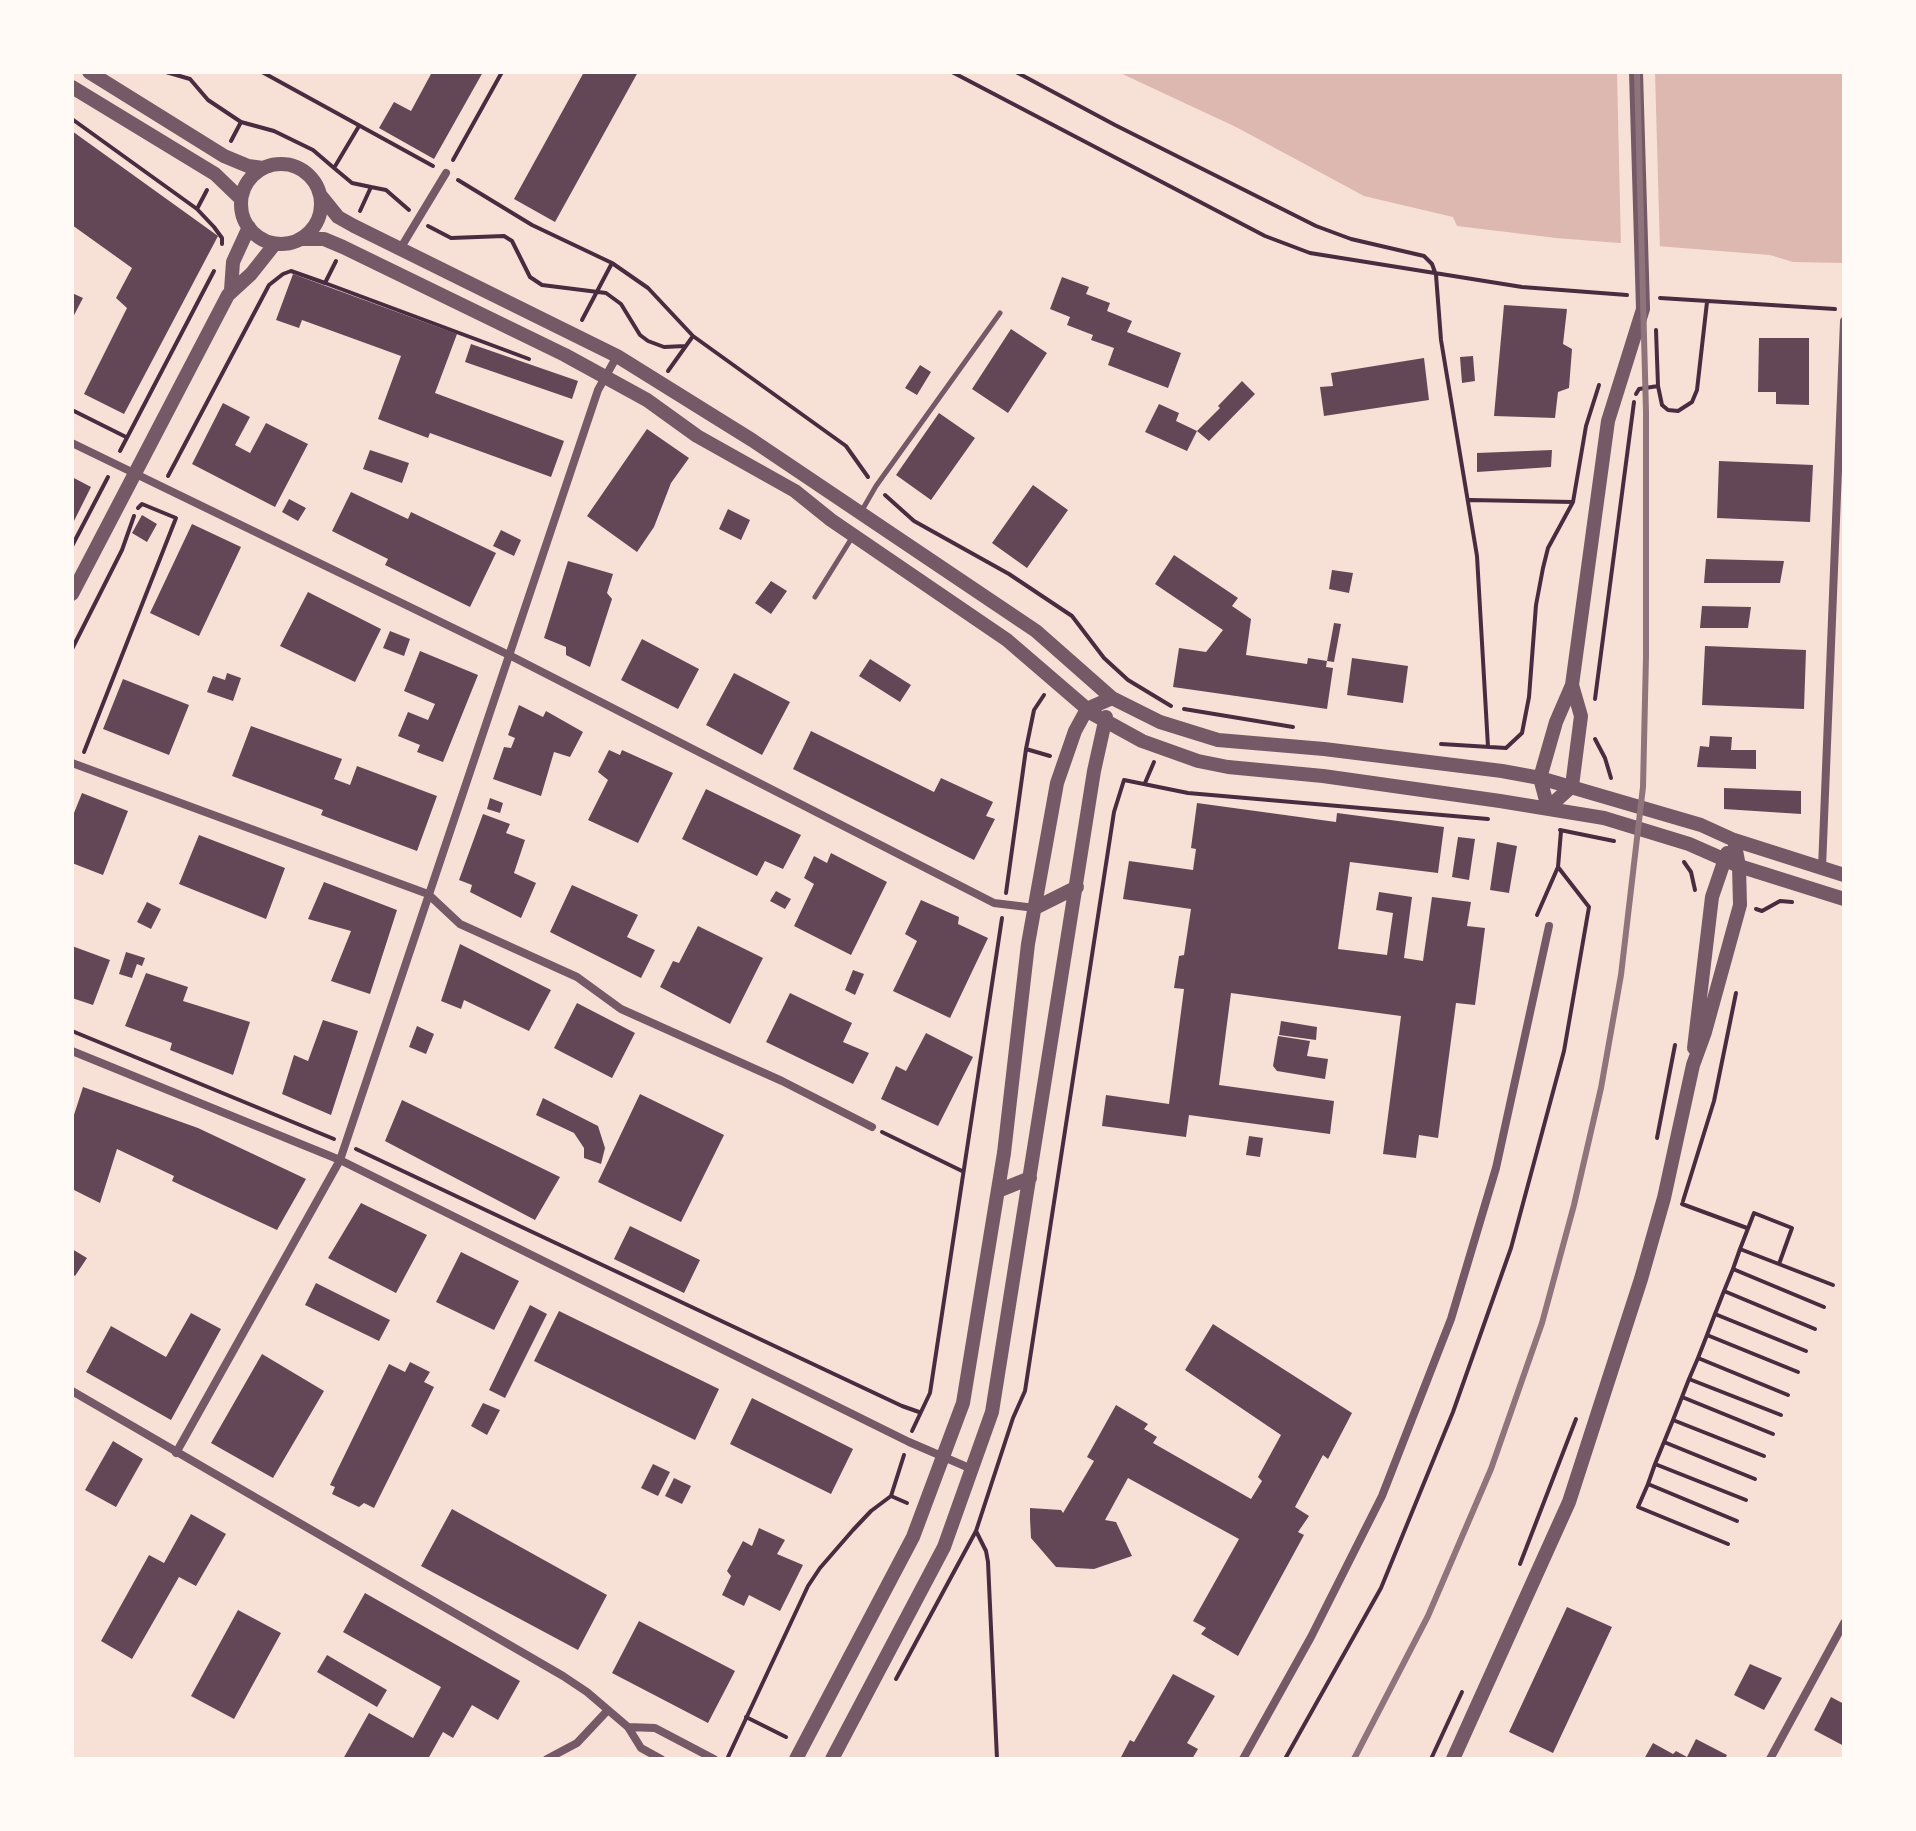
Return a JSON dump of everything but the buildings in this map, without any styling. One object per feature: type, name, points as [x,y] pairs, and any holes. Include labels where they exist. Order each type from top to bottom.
[{"type":"street","points":[[89,72],[224,156],[248,166],[263,168],[286,163],[305,170],[338,217],[617,356],[752,440],[1036,631],[1112,698],[1168,726],[1218,740],[1324,749],[1540,778],[1701,825],[1734,840],[1844,875]]},
{"type":"street","points":[[1548,808],[1540,778],[1556,722],[1572,685],[1608,421],[1643,309],[1636,72]]},
{"type":"street","points":[[72,87],[215,174],[241,199]]},
{"type":"street","points":[[263,168],[248,181],[241,199],[242,212],[259,238],[274,245],[302,239],[324,239],[605,376],[647,400],[697,436],[795,491],[1007,640],[1105,722],[1142,741],[1198,761],[1604,818],[1689,844],[1739,866],[1844,899]]},
{"type":"street","points":[[400,249],[446,173]]},
{"type":"street","points":[[302,239],[313,229],[321,196]]},
{"type":"street","points":[[72,594],[231,290],[233,262],[249,227]]},
{"type":"street","points":[[231,290],[251,274],[274,245]]},
{"type":"street","points":[[1822,869],[1844,321]]},
{"type":"street","points":[[176,1453],[340,1160],[605,376],[617,356]]},
{"type":"street","points":[[72,443],[511,656],[1004,907],[1035,908],[1077,887]]},
{"type":"street","points":[[1548,808],[1572,786],[1581,716],[1572,685]]},
{"type":"street","points":[[796,1759],[913,1537],[963,1403],[1004,1153],[1028,944],[1057,783],[1075,731],[1087,709],[1112,698]]},
{"type":"street","points":[[832,1759],[944,1547],[974,1470],[998,1385],[1094,771],[1112,698]]},
{"type":"street","points":[[75,765],[428,894],[460,924],[577,977],[621,1009],[757,1070],[872,1127]]},
{"type":"street","points":[[1693,1065],[1712,897],[1724,858],[1734,840]]},
{"type":"street","points":[[1453,1759],[1569,1502],[1660,1212],[1693,1065],[1740,905],[1739,866],[1734,840]]},
{"type":"street","points":[[1243,1759],[1311,1637],[1382,1496],[1451,1319],[1496,1168],[1549,926]]},
{"type":"street","points":[[72,1051],[340,1160],[943,1458],[974,1470]]},
{"type":"street","points":[[1004,1153],[1030,1178]]},
{"type":"street","points":[[998,1191],[1030,1178]]},
{"type":"street","points":[[72,1391],[563,1676],[628,1727],[641,1748],[661,1759]]},
{"type":"street","points":[[1770,1759],[1844,1623]]},
{"type":"street","points":[[547,1759],[577,1743],[608,1710]]},
{"type":"street","points":[[628,1727],[655,1728],[714,1759]]},
{"type":"lane","points":[[861,513],[876,486],[1000,313]]},
{"type":"lane","points":[[815,597],[854,535]]},
{"type":"path","points":[[166,72],[190,79],[208,100],[241,122],[274,131],[313,150],[352,183],[386,190],[441,234],[451,238],[504,236],[512,241],[530,277],[542,285],[597,291],[615,297],[640,335],[648,341],[664,347],[685,346]]},
{"type":"path","points":[[262,72],[446,173],[532,225],[612,263],[648,288],[693,336],[846,446],[876,486],[914,521],[1009,574],[1072,616],[1104,658],[1128,680],[1175,708],[1297,728]]},
{"type":"path","points":[[446,173],[502,72]]},
{"type":"path","points":[[952,72],[1274,239],[1324,256],[1436,275]]},
{"type":"path","points":[[1016,72],[1316,226],[1351,239],[1424,256],[1432,264],[1436,275],[1441,340],[1477,556],[1488,747]]},
{"type":"path","points":[[72,119],[197,209],[222,238],[222,255]]},
{"type":"path","points":[[231,143],[241,122]]},
{"type":"path","points":[[334,168],[359,126]]},
{"type":"path","points":[[359,213],[371,187]]},
{"type":"path","points":[[325,283],[338,256]]},
{"type":"path","points":[[581,322],[612,263]]},
{"type":"path","points":[[72,546],[215,269]]},
{"type":"path","points":[[176,459],[269,285],[291,271],[529,358]]},
{"type":"path","points":[[1656,325],[1658,386],[1662,405],[1668,410],[1678,411],[1692,402],[1697,390],[1707,301]]},
{"type":"path","points":[[667,373],[693,336]]},
{"type":"path","points":[[1441,744],[1506,748],[1522,733],[1543,568],[1548,548],[1573,502],[1586,426],[1600,383]]},
{"type":"path","points":[[1595,704],[1635,396],[1639,389],[1658,386]]},
{"type":"path","points":[[72,410],[126,437]]},
{"type":"path","points":[[1470,500],[1573,502]]},
{"type":"path","points":[[72,649],[142,504],[176,518],[75,765]]},
{"type":"path","points":[[72,1031],[345,1144],[887,1400],[919,1412],[930,1393],[1030,723],[1046,691]]},
{"type":"path","points":[[1594,735],[1611,778]]},
{"type":"path","points":[[896,1679],[976,1531],[1013,1418],[1025,1391],[1111,828],[1124,780],[1188,793],[1498,820]]},
{"type":"path","points":[[1537,915],[1558,867],[1561,831]]},
{"type":"path","points":[[1600,838],[1627,844]]},
{"type":"path","points":[[1674,858],[1684,862],[1691,872],[1696,892],[1702,894]]},
{"type":"path","points":[[1285,1759],[1381,1588],[1453,1412],[1511,1248],[1564,1051],[1589,907],[1558,867]]},
{"type":"path","points":[[1755,909],[1762,911],[1780,901],[1805,904]]},
{"type":"path","points":[[1656,1146],[1676,1038]]},
{"type":"path","points":[[872,1127],[962,1171]]},
{"type":"path","points":[[1682,1204],[1748,1229]]},
{"type":"path","points":[[1728,1544],[1638,1507],[1754,1213],[1792,1228],[1779,1264]]},
{"type":"path","points":[[1740,1249],[1833,1285]]},
{"type":"path","points":[[1733,1269],[1824,1307]]},
{"type":"path","points":[[1724,1291],[1815,1329]]},
{"type":"path","points":[[1715,1314],[1806,1351]]},
{"type":"path","points":[[1707,1335],[1798,1372]]},
{"type":"path","points":[[1698,1358],[1788,1395]]},
{"type":"path","points":[[1689,1379],[1781,1415]]},
{"type":"path","points":[[1682,1397],[1773,1434]]},
{"type":"path","points":[[1517,1571],[1576,1418]]},
{"type":"path","points":[[1673,1420],[1764,1456]]},
{"type":"path","points":[[1664,1442],[1755,1479]]},
{"type":"path","points":[[727,1757],[808,1586],[871,1511],[891,1496],[902,1460]]},
{"type":"path","points":[[1655,1464],[1746,1500]]},
{"type":"path","points":[[1648,1484],[1737,1521]]},
{"type":"path","points":[[891,1496],[908,1503]]},
{"type":"path","points":[[976,1531],[988,1562],[997,1759]]},
{"type":"path","points":[[1431,1759],[1462,1692]]},
{"type":"path","points":[[746,1717],[786,1737]]},
{"type":"shaded area","points":[[1118,72],[1844,72],[1844,263],[1793,262],[1770,255],[1556,238],[1457,226],[1453,217],[1364,196],[1236,127]]},
{"type":"pier","points":[[1617,72],[1655,72],[1660,251],[1621,247]]},
{"type":"railway","points":[[1354,1759],[1428,1616],[1491,1469],[1542,1323],[1601,1088],[1621,975],[1643,787],[1646,656],[1646,412],[1637,72]]}]
